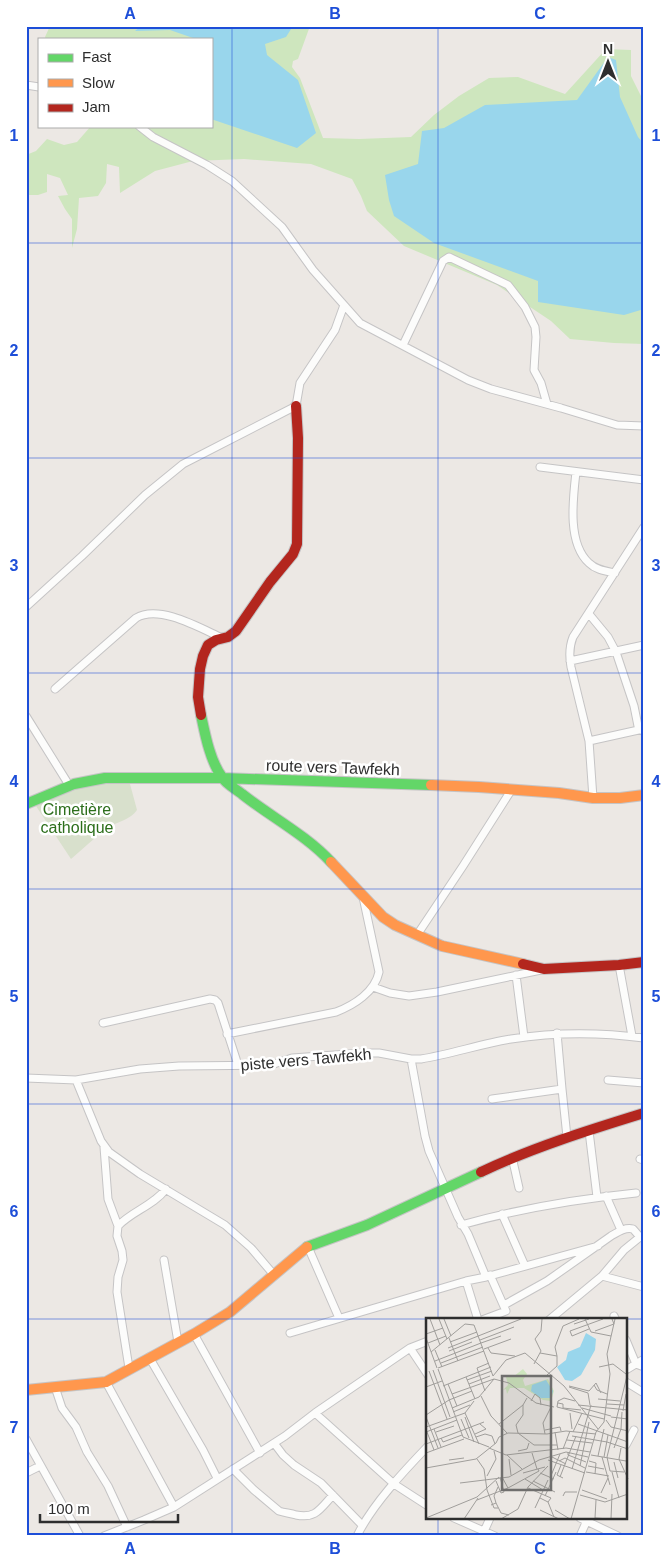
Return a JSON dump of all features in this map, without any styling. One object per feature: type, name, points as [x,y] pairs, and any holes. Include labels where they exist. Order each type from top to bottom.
[{"type":"street","points":[[142,128],[153,137],[232,181],[282,227],[313,270],[360,323],[468,380],[491,389],[617,425],[644,426]]},
{"type":"street","points":[[404,345],[443,261],[449,258],[508,285],[525,307],[535,327],[534,370],[541,383],[546,404]]},
{"type":"street","points":[[344,305],[335,330],[300,383],[296,406],[298,438],[297,544],[293,554],[270,582],[236,631],[228,637],[216,640],[208,645],[200,669],[198,697],[204,731],[222,778],[324,854],[382,917],[395,925],[442,946],[544,969]]},
{"type":"street","points":[[26,607],[82,556],[144,494],[183,464],[296,406]]},
{"type":"street","points":[[540,467],[644,480]]},
{"type":"street","points":[[576,472],[573,504],[579,550],[589,563],[597,569],[615,574]]},
{"type":"street","points":[[593,798],[589,741],[570,661],[570,645],[573,637],[644,527]]},
{"type":"street","points":[[55,690],[142,614],[151,613],[172,617],[222,638]]},
{"type":"street","points":[[589,614],[608,637],[616,652],[634,706],[638,726],[643,730]]},
{"type":"street","points":[[570,661],[644,645]]},
{"type":"street","points":[[26,716],[69,785]]},
{"type":"street","points":[[589,741],[643,730]]},
{"type":"street","name":"route vers Tawfekh","points":[[26,804],[69,785],[105,778],[222,778],[512,789],[593,798],[620,798],[644,795]]},
{"type":"street","points":[[417,935],[512,789]]},
{"type":"street","points":[[227,1034],[336,1012],[350,1007],[374,987],[379,972],[362,897]]},
{"type":"street","points":[[374,987],[390,994],[409,996],[437,992],[544,969],[644,962]]},
{"type":"street","points":[[619,965],[632,1036]]},
{"type":"street","points":[[516,975],[524,1037]]},
{"type":"street","points":[[103,1023],[210,999],[215,1000],[218,1003],[238,1065]]},
{"type":"street","points":[[557,1033],[568,1137]]},
{"type":"street","name":"piste vers Tawfekh","points":[[26,1078],[76,1080],[140,1069],[179,1066],[271,1065],[292,1058],[363,1053],[411,1058],[431,1057],[524,1037],[557,1033],[590,1033],[644,1038]]},
{"type":"street","points":[[411,1058],[429,1151],[461,1225],[468,1234],[506,1310],[485,1318]]},
{"type":"street","points":[[76,1080],[104,1146],[107,1167],[107,1193],[118,1226],[117,1236],[122,1251],[123,1260],[118,1277],[117,1292],[129,1368]]},
{"type":"street","points":[[608,1080],[644,1083]]},
{"type":"street","points":[[492,1099],[562,1089]]},
{"type":"street","points":[[26,1390],[106,1382],[230,1312],[308,1247],[367,1225],[512,1158],[568,1137],[644,1113]]},
{"type":"street","points":[[589,1131],[597,1197]]},
{"type":"street","points":[[104,1146],[140,1174],[225,1225],[251,1248],[274,1276]]},
{"type":"street","points":[[512,1158],[519,1188]]},
{"type":"street","points":[[118,1226],[128,1216],[148,1205],[166,1190]]},
{"type":"street","points":[[461,1225],[502,1214],[597,1197],[636,1193]]},
{"type":"street","points":[[606,1196],[622,1230]]},
{"type":"street","points":[[502,1214],[525,1266]]},
{"type":"street","points":[[504,1305],[547,1281],[622,1230],[627,1228],[633,1229],[642,1238],[624,1250],[602,1276],[550,1318]]},
{"type":"street","points":[[290,1333],[466,1281],[598,1246]]},
{"type":"street","points":[[308,1247],[339,1318]]},
{"type":"street","points":[[164,1260],[178,1342]]},
{"type":"street","points":[[602,1276],[644,1286]]},
{"type":"street","points":[[466,1281],[479,1318]]},
{"type":"street","points":[[194,1334],[260,1453]]},
{"type":"street","points":[[104,1536],[174,1507],[217,1478],[260,1453],[410,1348],[426,1341]]},
{"type":"street","points":[[628,1344],[640,1366]]},
{"type":"street","points":[[410,1348],[426,1372]]},
{"type":"street","points":[[149,1357],[203,1450],[217,1478]]},
{"type":"street","points":[[640,1366],[644,1359]]},
{"type":"street","points":[[106,1382],[174,1507]]},
{"type":"street","points":[[628,1383],[644,1393]]},
{"type":"street","points":[[55,1387],[62,1408],[76,1427],[87,1452],[108,1486],[128,1527]]},
{"type":"street","points":[[315,1413],[394,1484],[426,1505]]},
{"type":"street","points":[[628,1441],[634,1430]]},
{"type":"street","points":[[26,1439],[80,1536]]},
{"type":"street","points":[[274,1443],[283,1455],[294,1465],[321,1483],[362,1524]]},
{"type":"street","points":[[357,1536],[362,1524],[426,1448]]},
{"type":"street","points":[[26,1473],[40,1466]]},
{"type":"street","points":[[233,1469],[269,1503],[284,1513],[305,1517],[310,1516],[315,1514],[333,1495]]},
{"type":"street","points":[[458,1520],[483,1533],[495,1536]]},
{"type":"street","points":[[483,1533],[489,1520]]},
{"type":"street","points":[[580,1536],[585,1520]]},
{"type":"street","points":[[587,1520],[618,1536]]},
{"type":"green space","points":[[50,26],[310,26],[298,59],[293,61],[292,67],[300,78],[323,138],[359,139],[411,137],[434,115],[459,96],[489,78],[518,77],[565,94],[606,49],[631,50],[631,76],[644,102],[644,344],[570,339],[551,321],[497,285],[404,246],[367,211],[352,179],[311,164],[244,159],[193,161],[155,171],[120,193],[119,167],[107,164],[106,183],[98,196],[79,198],[77,229],[72,248],[72,219],[58,196],[68,195],[60,178],[47,174],[47,192],[38,195],[26,195],[26,155],[36,151],[47,139],[64,145],[77,142],[89,128],[212,128],[212,38],[45,37]]},
{"type":"green space","name":"Cimetière catholique","points":[[94,784],[130,784],[137,810],[127,819],[107,828],[71,859],[36,806],[81,787]]},
{"type":"water","points":[[141,26],[293,26],[286,37],[265,44],[267,55],[298,80],[316,133],[297,148],[212,119],[212,38],[193,38],[170,30],[135,31]]},
{"type":"water","points":[[608,57],[616,60],[620,97],[638,137],[644,144],[644,309],[624,315],[538,302],[538,281],[434,243],[394,216],[385,175],[418,164],[422,131],[444,128],[485,105],[577,100]]},
{"type":"traffic: fast","points":[[201,715],[211,755],[224,780],[311,843],[331,862]]},
{"type":"traffic: fast","points":[[26,804],[74,784],[105,778],[222,778],[431,785]]},
{"type":"traffic: fast","points":[[307,1247],[367,1225],[481,1172]]},
{"type":"traffic: slow","points":[[431,785],[559,793],[593,798],[620,798],[644,795]]},
{"type":"traffic: slow","points":[[331,862],[383,917],[395,925],[442,946],[523,964]]},
{"type":"traffic: slow","points":[[26,1390],[106,1382],[230,1312],[307,1247]]},
{"type":"traffic: jam","points":[[201,715],[198,697],[200,669],[208,645],[216,640],[228,637],[236,631],[270,582],[293,554],[297,544],[298,438],[296,406]]},
{"type":"traffic: jam","points":[[523,964],[544,969],[644,962]]},
{"type":"traffic: jam","points":[[481,1172],[541,1147],[644,1113]]}]
